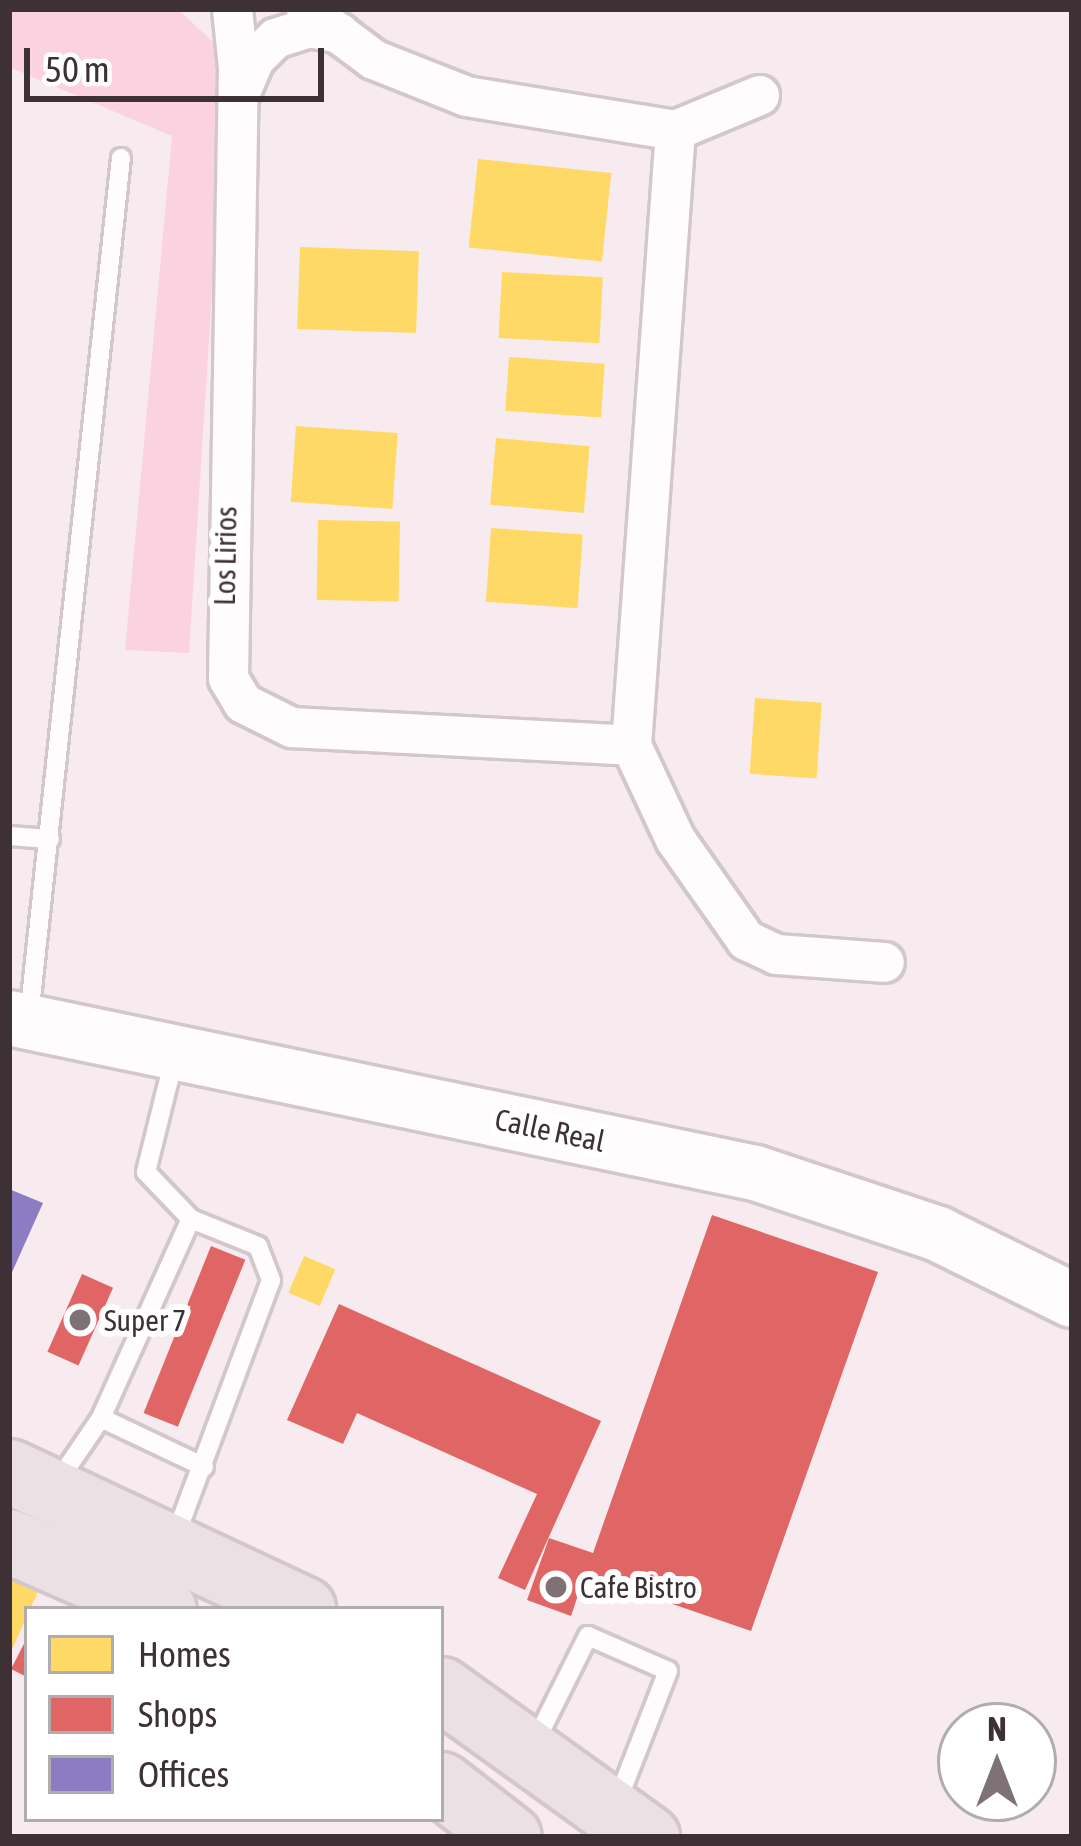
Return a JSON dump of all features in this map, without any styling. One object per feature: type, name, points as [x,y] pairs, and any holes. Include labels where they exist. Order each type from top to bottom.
[{"type":"highway","points":[[31,1480],[172,1542],[297,1606]]},
{"type":"highway","points":[[9,1540],[157,1606]]},
{"type":"highway","points":[[444,1691],[630,1825]]},
{"type":"highway","points":[[444,1786],[509,1837]]},
{"type":"main road","name":"Calle Real","points":[[19,1020],[755,1173],[938,1234],[1072,1300]]},
{"type":"street","name":"Los Lirios","points":[[232,9],[237,100],[223,653],[243,704],[291,727],[632,745]]},
{"type":"street","points":[[306,9],[423,85],[676,130],[759,95]]},
{"type":"street","points":[[237,100],[254,58],[275,38],[310,27],[339,33]]},
{"type":"street","points":[[676,130],[632,745],[667,824],[746,940],[776,954],[884,962]]},
{"type":"lane","points":[[19,1020],[50,839],[121,158]]},
{"type":"lane","points":[[9,836],[50,839]]},
{"type":"lane","points":[[172,1542],[271,1280],[258,1246],[191,1219],[146,1172],[176,1051]]},
{"type":"lane","points":[[31,1480],[101,1418],[191,1219]]},
{"type":"lane","points":[[101,1418],[204,1467]]},
{"type":"lane","points":[[530,1751],[588,1636],[668,1671],[630,1825]]},
{"type":"shaded area","points":[[9,9],[178,9],[216,45],[226,74],[189,653],[125,650],[172,136],[9,67]]},
{"type":"building: Homes","points":[[478,159],[611,173],[602,262],[469,248]]},
{"type":"building: Homes","points":[[300,247],[419,251],[416,333],[297,329]]},
{"type":"building: Homes","points":[[502,272],[603,277],[599,343],[499,338]]},
{"type":"building: Homes","points":[[509,357],[605,364],[601,418],[505,411]]},
{"type":"building: Homes","points":[[296,426],[398,433],[392,509],[291,502]]},
{"type":"building: Homes","points":[[496,438],[590,446],[584,513],[490,505]]},
{"type":"building: Homes","points":[[318,520],[400,521],[399,601],[317,600]]},
{"type":"building: Homes","points":[[491,528],[583,534],[578,608],[486,602]]},
{"type":"building: Homes","points":[[755,698],[822,703],[817,778],[750,774]]},
{"type":"building: Homes","points":[[304,1256],[335,1269],[320,1306],[288,1293]]},
{"type":"building: Homes","points":[[9,1570],[41,1585],[32,1606],[24,1606],[24,1623],[9,1656]]},
{"type":"building: Shops","points":[[712,1215],[878,1272],[751,1631],[585,1574],[571,1616],[527,1600],[549,1538],[593,1553]]},
{"type":"building: Shops","points":[[211,1246],[245,1260],[178,1427],[144,1413]]},
{"type":"building: Shops","name":"Super 7","points":[[82,1274],[113,1288],[78,1365],[47,1352]]},
{"type":"building: Shops","points":[[339,1304],[601,1421],[525,1590],[498,1578],[537,1494],[357,1413],[343,1444],[287,1420]]},
{"type":"building: Shops","points":[[24,1644],[24,1676],[11,1669]]},
{"type":"building: Offices","points":[[9,1189],[43,1203],[9,1279]]},
{"type":"place","name":"Super 7","points":[[80,1320]]},
{"type":"place","name":"Cafe Bistro","points":[[556,1587]]}]
